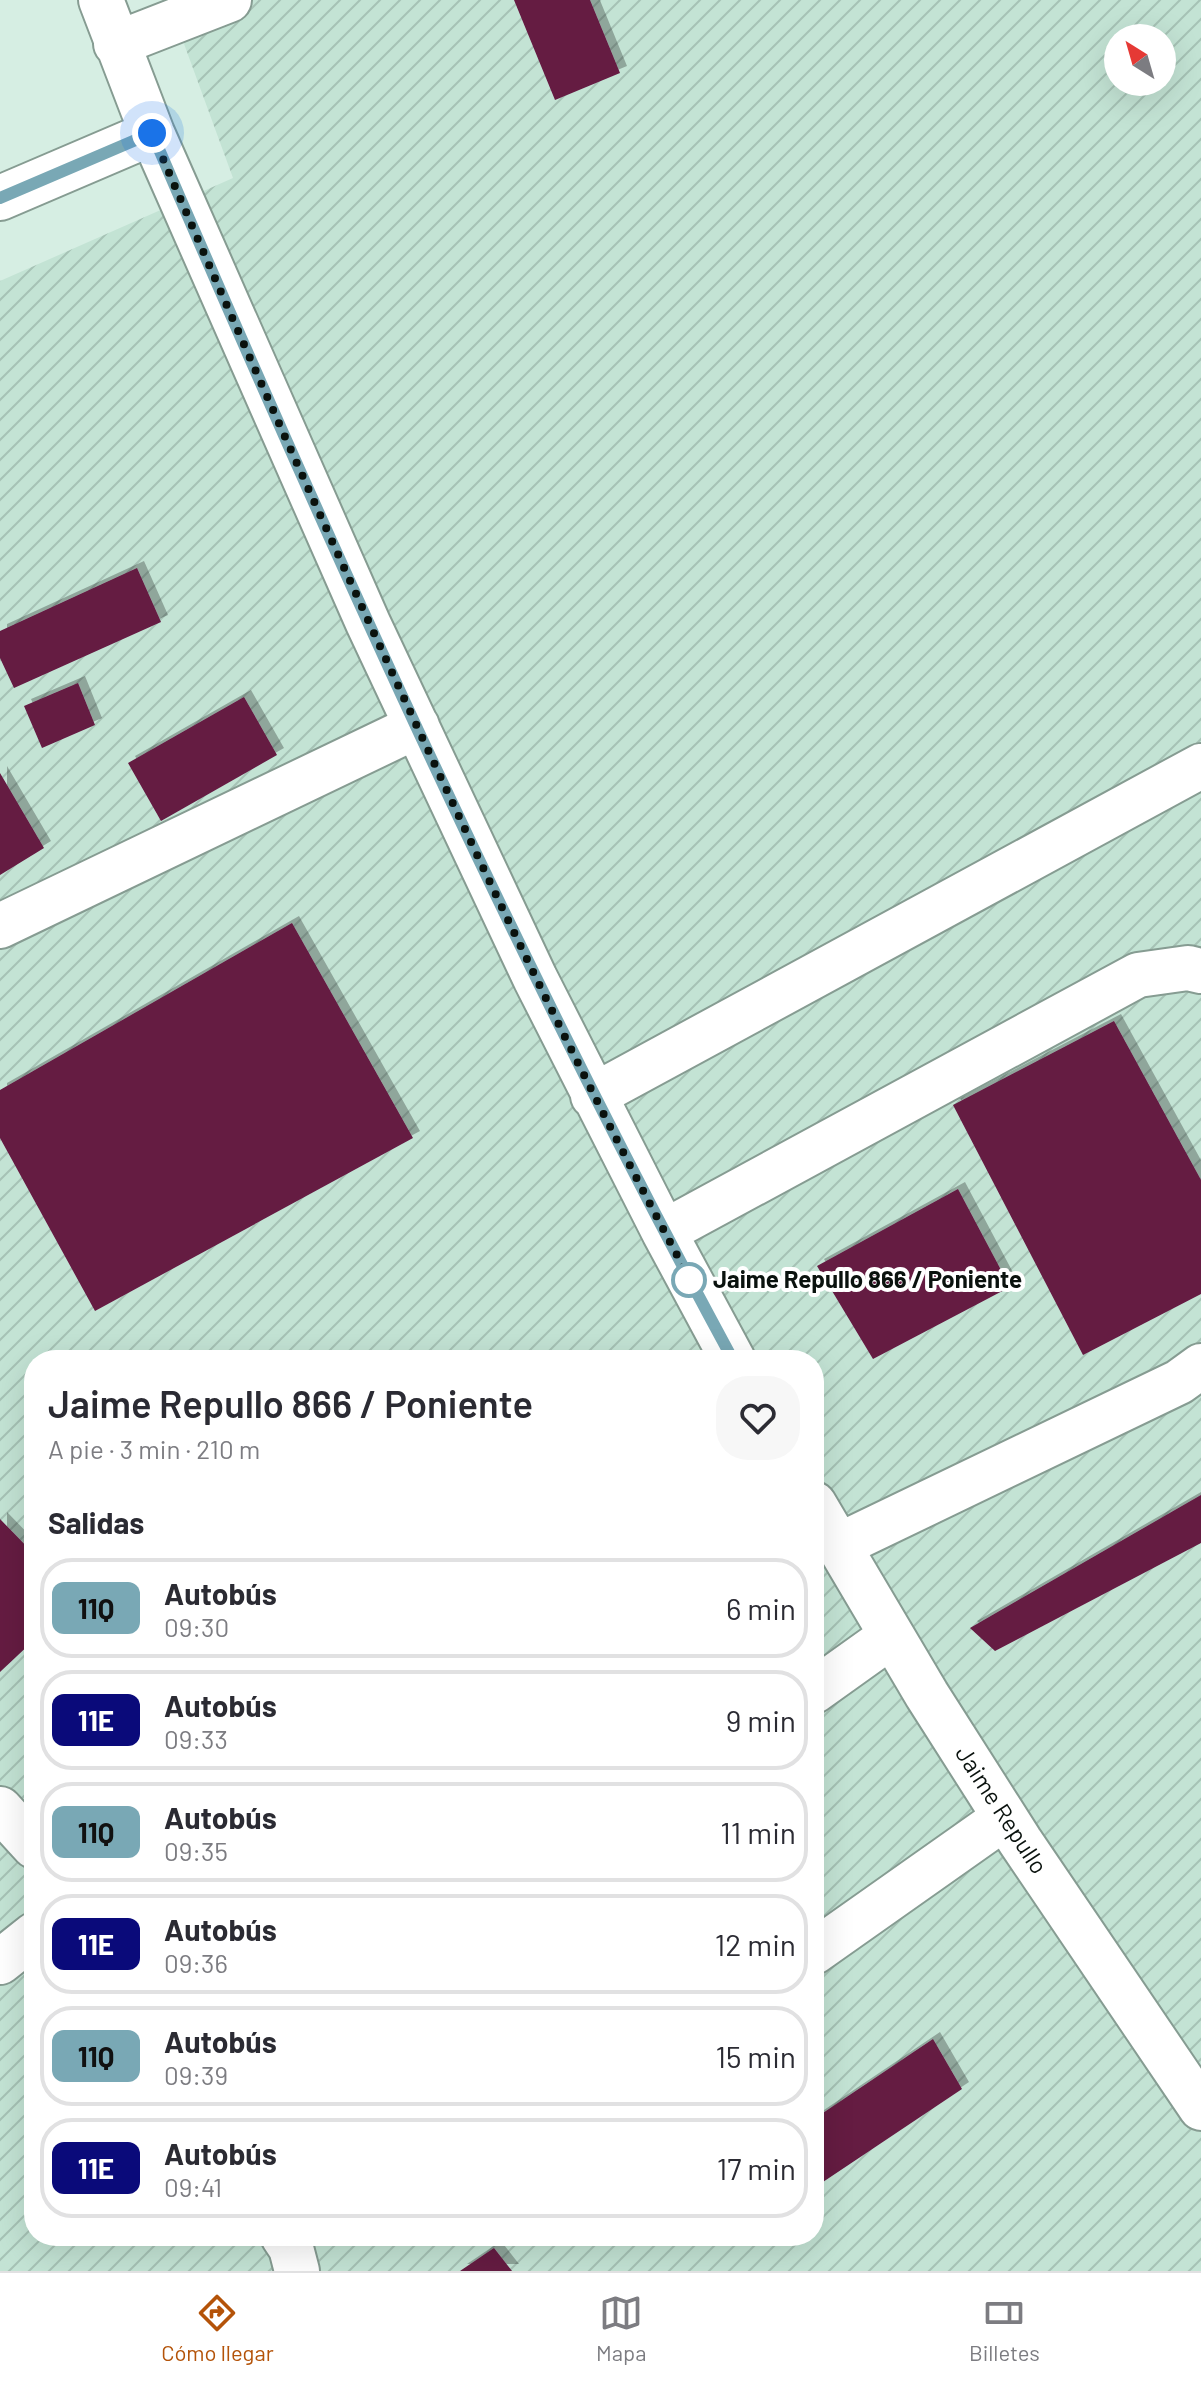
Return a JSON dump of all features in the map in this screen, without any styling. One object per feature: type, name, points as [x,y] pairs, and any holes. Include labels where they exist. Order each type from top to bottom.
[{"type":"street","points":[[101,0],[152,133],[278,422],[417,726],[593,1096],[728,1350]]},
{"type":"street","points":[[116,44],[229,0]]},
{"type":"street","points":[[0,198],[152,133]]},
{"type":"street","points":[[0,926],[417,726]]},
{"type":"street","points":[[593,1096],[1201,766]]},
{"type":"street","points":[[664,1232],[1138,975],[1188,968],[1201,971]]},
{"type":"street","points":[[838,1546],[1179,1382],[1201,1366]]},
{"type":"street","name":"Jaime Repullo","points":[[824,1522],[1004,1818],[1201,2108]]},
{"type":"street","points":[[824,1684],[891,1636]]},
{"type":"street","points":[[0,1809],[24,1835]]},
{"type":"street","points":[[824,1945],[1004,1818]]},
{"type":"street","points":[[0,1962],[24,1943]]},
{"type":"street","points":[[290,2246],[297,2271]]},
{"type":"shaded area","points":[[168,0],[1201,0],[1201,2271],[0,2271],[0,281],[233,178]]},
{"type":"building","points":[[514,0],[590,0],[620,73],[555,100]]},
{"type":"building","points":[[137,568],[161,622],[14,688],[0,658],[0,631]]},
{"type":"building","points":[[78,683],[95,725],[42,748],[24,706]]},
{"type":"building","points":[[244,697],[277,755],[161,821],[128,763]]},
{"type":"building","points":[[0,773],[44,848],[0,875]]},
{"type":"building","points":[[292,923],[413,1138],[95,1311],[0,1138],[0,1090]]},
{"type":"building","points":[[1114,1021],[1201,1180],[1201,1294],[1083,1355],[953,1105]]},
{"type":"building","points":[[958,1189],[1010,1287],[873,1359],[817,1266]]},
{"type":"building","points":[[1201,1495],[1201,1543],[995,1651],[970,1628]]},
{"type":"building","points":[[0,1519],[24,1544],[24,1649],[0,1672]]},
{"type":"building","points":[[933,2039],[962,2089],[824,2181],[824,2112]]},
{"type":"building","points":[[494,2248],[512,2271],[460,2271]]},
{"type":"bus line","name":"11Q","points":[[0,198],[152,133],[368,623],[535,978],[593,1096],[728,1350]]},
{"type":"place","name":"Jaime Repullo 866 / Poniente","points":[[689,1280]]},
{"type":"route","points":[[152,133],[404,700],[535,978],[593,1096],[692,1283],[689,1280]]}]
